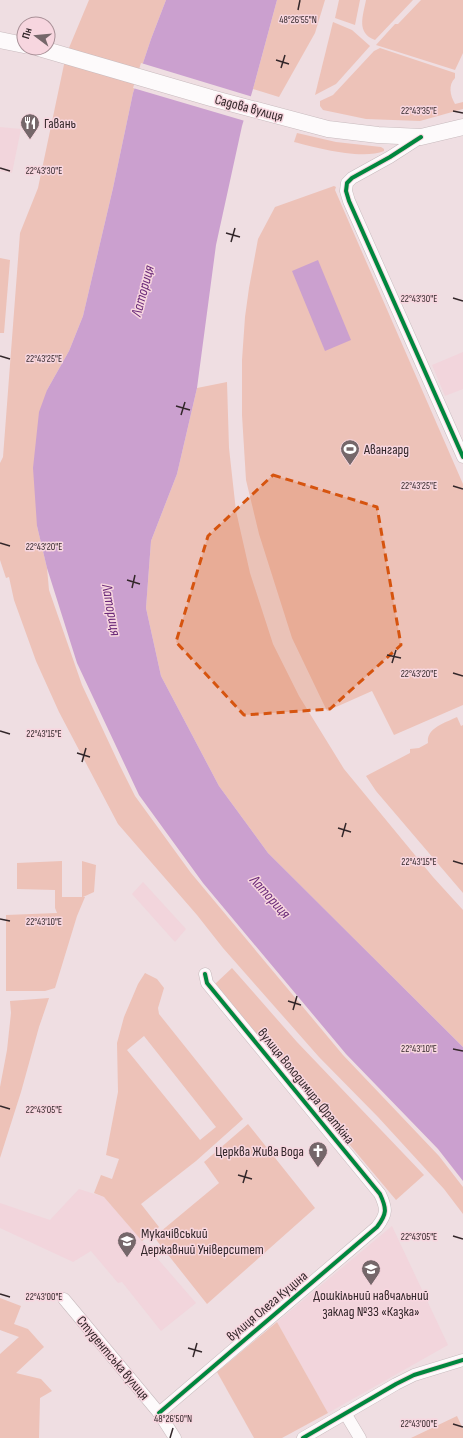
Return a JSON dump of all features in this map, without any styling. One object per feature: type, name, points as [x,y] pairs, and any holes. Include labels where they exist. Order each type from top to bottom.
[{"type":"main road","points":[[0,40],[16,43]]},
{"type":"main road","name":"Садова вулиця","points":[[56,53],[289,120],[328,129],[421,137],[463,127]]},
{"type":"street","points":[[421,137],[390,157],[352,178],[347,184],[346,191],[349,201],[463,458]]},
{"type":"street","name":"вулиця Володимира Фраткіна","points":[[205,974],[207,983],[380,1194],[386,1208],[385,1213]]},
{"type":"street","name":"вулиця Олега Куцина","points":[[159,1413],[377,1227],[384,1219],[385,1213]]},
{"type":"street","name":"Студентська вулиця","points":[[64,1299],[159,1413],[175,1438]]},
{"type":"street","points":[[304,1438],[345,1413],[414,1375],[463,1360]]},
{"type":"street","points":[[345,1413],[360,1438]]},
{"type":"highlighted area","points":[[273,475],[377,507],[401,645],[330,709],[244,715],[176,642],[208,536]]},
{"type":"shaded area","points":[[89,0],[166,0],[133,93],[113,188],[83,316],[69,351],[47,390],[37,526],[47,568],[49,590],[82,685],[135,796],[191,873],[343,1055],[439,1156],[463,1187],[463,1214],[444,1189],[378,1117],[319,1057],[223,948],[197,915],[118,824],[59,712],[36,661],[14,600],[9,577],[6,578],[0,560],[0,463],[3,457],[20,233],[38,188],[66,55]]},
{"type":"shaded area","points":[[277,0],[325,0],[315,33],[279,97],[253,89]]},
{"type":"shaded area","points":[[339,0],[360,0],[355,25],[335,18]]},
{"type":"shaded area","points":[[366,0],[413,0],[375,40],[365,33],[363,28],[362,23]]},
{"type":"shaded area","points":[[421,0],[463,0],[463,53],[455,70],[376,45],[395,24],[398,24]]},
{"type":"shaded area","points":[[333,22],[352,30],[370,46],[336,84],[315,95]]},
{"type":"shaded area","points":[[380,48],[455,73],[455,78],[451,84],[451,94],[455,104],[463,102],[463,109],[420,121],[366,119],[323,110],[320,106],[320,101],[333,95],[374,51]]},
{"type":"shaded area","points":[[0,127],[21,129],[12,173],[0,171]]},
{"type":"shaded area","points":[[297,133],[336,142],[381,147],[384,151],[352,154],[327,150],[294,142]]},
{"type":"shaded area","name":"Авангард","points":[[334,186],[336,187],[335,190],[463,484],[463,705],[394,735],[372,691],[327,711],[292,638],[259,534],[246,480],[242,415],[242,360],[245,317],[258,239],[275,207]]},
{"type":"shaded area","points":[[0,258],[10,260],[4,333],[0,333]]},
{"type":"shaded area","points":[[463,352],[463,389],[445,396],[432,365]]},
{"type":"shaded area","points":[[227,382],[229,448],[236,511],[250,573],[273,644],[299,696],[344,769],[433,877],[463,910],[463,1047],[268,853],[219,786],[161,676],[146,608],[151,541],[177,474],[197,388]]},
{"type":"shaded area","points":[[457,717],[461,726],[463,725],[463,893],[376,791],[366,776],[410,753],[410,749],[419,748],[428,743],[428,738],[433,730]]},
{"type":"shaded area","points":[[62,861],[62,897],[82,897],[82,861],[96,865],[94,892],[83,897],[85,897],[77,916],[55,988],[45,991],[6,991],[6,915],[57,913],[55,908],[55,890],[17,889],[17,863]]},
{"type":"shaded area","points":[[143,882],[186,929],[175,942],[132,894]]},
{"type":"shaded area","points":[[232,968],[297,1042],[424,1175],[396,1200],[215,984]]},
{"type":"shaded area","points":[[145,973],[157,979],[164,988],[158,1008],[159,1014],[243,1119],[196,1161],[141,1204],[159,1227],[142,1241],[104,1197],[94,1193],[101,1175],[112,1179],[119,1159],[106,1155],[118,1092],[117,1043],[124,1017],[138,984]],"holes":[[[144,1036],[216,1127],[200,1140],[127,1050]]]},
{"type":"shaded area","points":[[49,998],[0,1158],[0,1087],[7,1050],[11,1013],[10,1001]]},
{"type":"shaded area","points":[[248,1124],[315,1208],[207,1304],[154,1237],[219,1183],[204,1162]]},
{"type":"shaded area","name":"Мукачівський Державний Університет","points":[[79,1189],[104,1197],[196,1303],[161,1331],[122,1282],[118,1283],[91,1251],[73,1262],[0,1228],[0,1203],[50,1220]]},
{"type":"shaded area","name":"Дошкільний навчальний заклад №33 «Казка»","points":[[392,1226],[448,1345],[328,1413],[277,1322]]},
{"type":"shaded area","points":[[0,1298],[21,1306],[14,1324],[28,1329],[44,1347],[16,1373],[41,1379],[52,1391],[40,1398],[39,1438],[0,1438],[0,1354],[19,1337],[0,1330]]},
{"type":"shaded area","points":[[277,1322],[328,1413],[282,1438],[254,1438],[217,1372]]},
{"type":"shaded area","points":[[457,1416],[463,1429],[463,1438],[411,1438]]},
{"type":"water","name":"Латориця","points":[[166,0],[277,0],[242,126],[216,245],[197,388],[177,474],[151,541],[146,608],[161,676],[219,786],[268,853],[463,1047],[463,1181],[438,1149],[346,1054],[203,883],[139,795],[77,663],[47,568],[37,526],[33,468],[39,412],[47,390],[69,351],[83,316],[113,188],[133,93]]},
{"type":"water","points":[[318,260],[351,340],[325,351],[292,271]]},
{"type":"pier","points":[[141,63],[253,97],[245,121],[133,88]]},
{"type":"cycle path","points":[[421,137],[390,157],[352,178],[347,183],[346,191],[349,201],[463,457]]},
{"type":"cycle path","points":[[159,1413],[377,1227],[383,1218],[385,1211],[380,1194],[207,983],[205,974]]},
{"type":"cycle path","points":[[303,1438],[414,1375],[463,1360]]},
{"type":"place","name":"Гавань","points":[[30,140]]},
{"type":"place","name":"Авангард","points":[[350,466]]},
{"type":"place","name":"Церква Жива Вода","points":[[318,1168]]},
{"type":"place","name":"Мукачівський Державний Університет","points":[[127,1258]]},
{"type":"place","name":"Дошкільний навчальний заклад №33 «Казка»","points":[[371,1286]]}]
